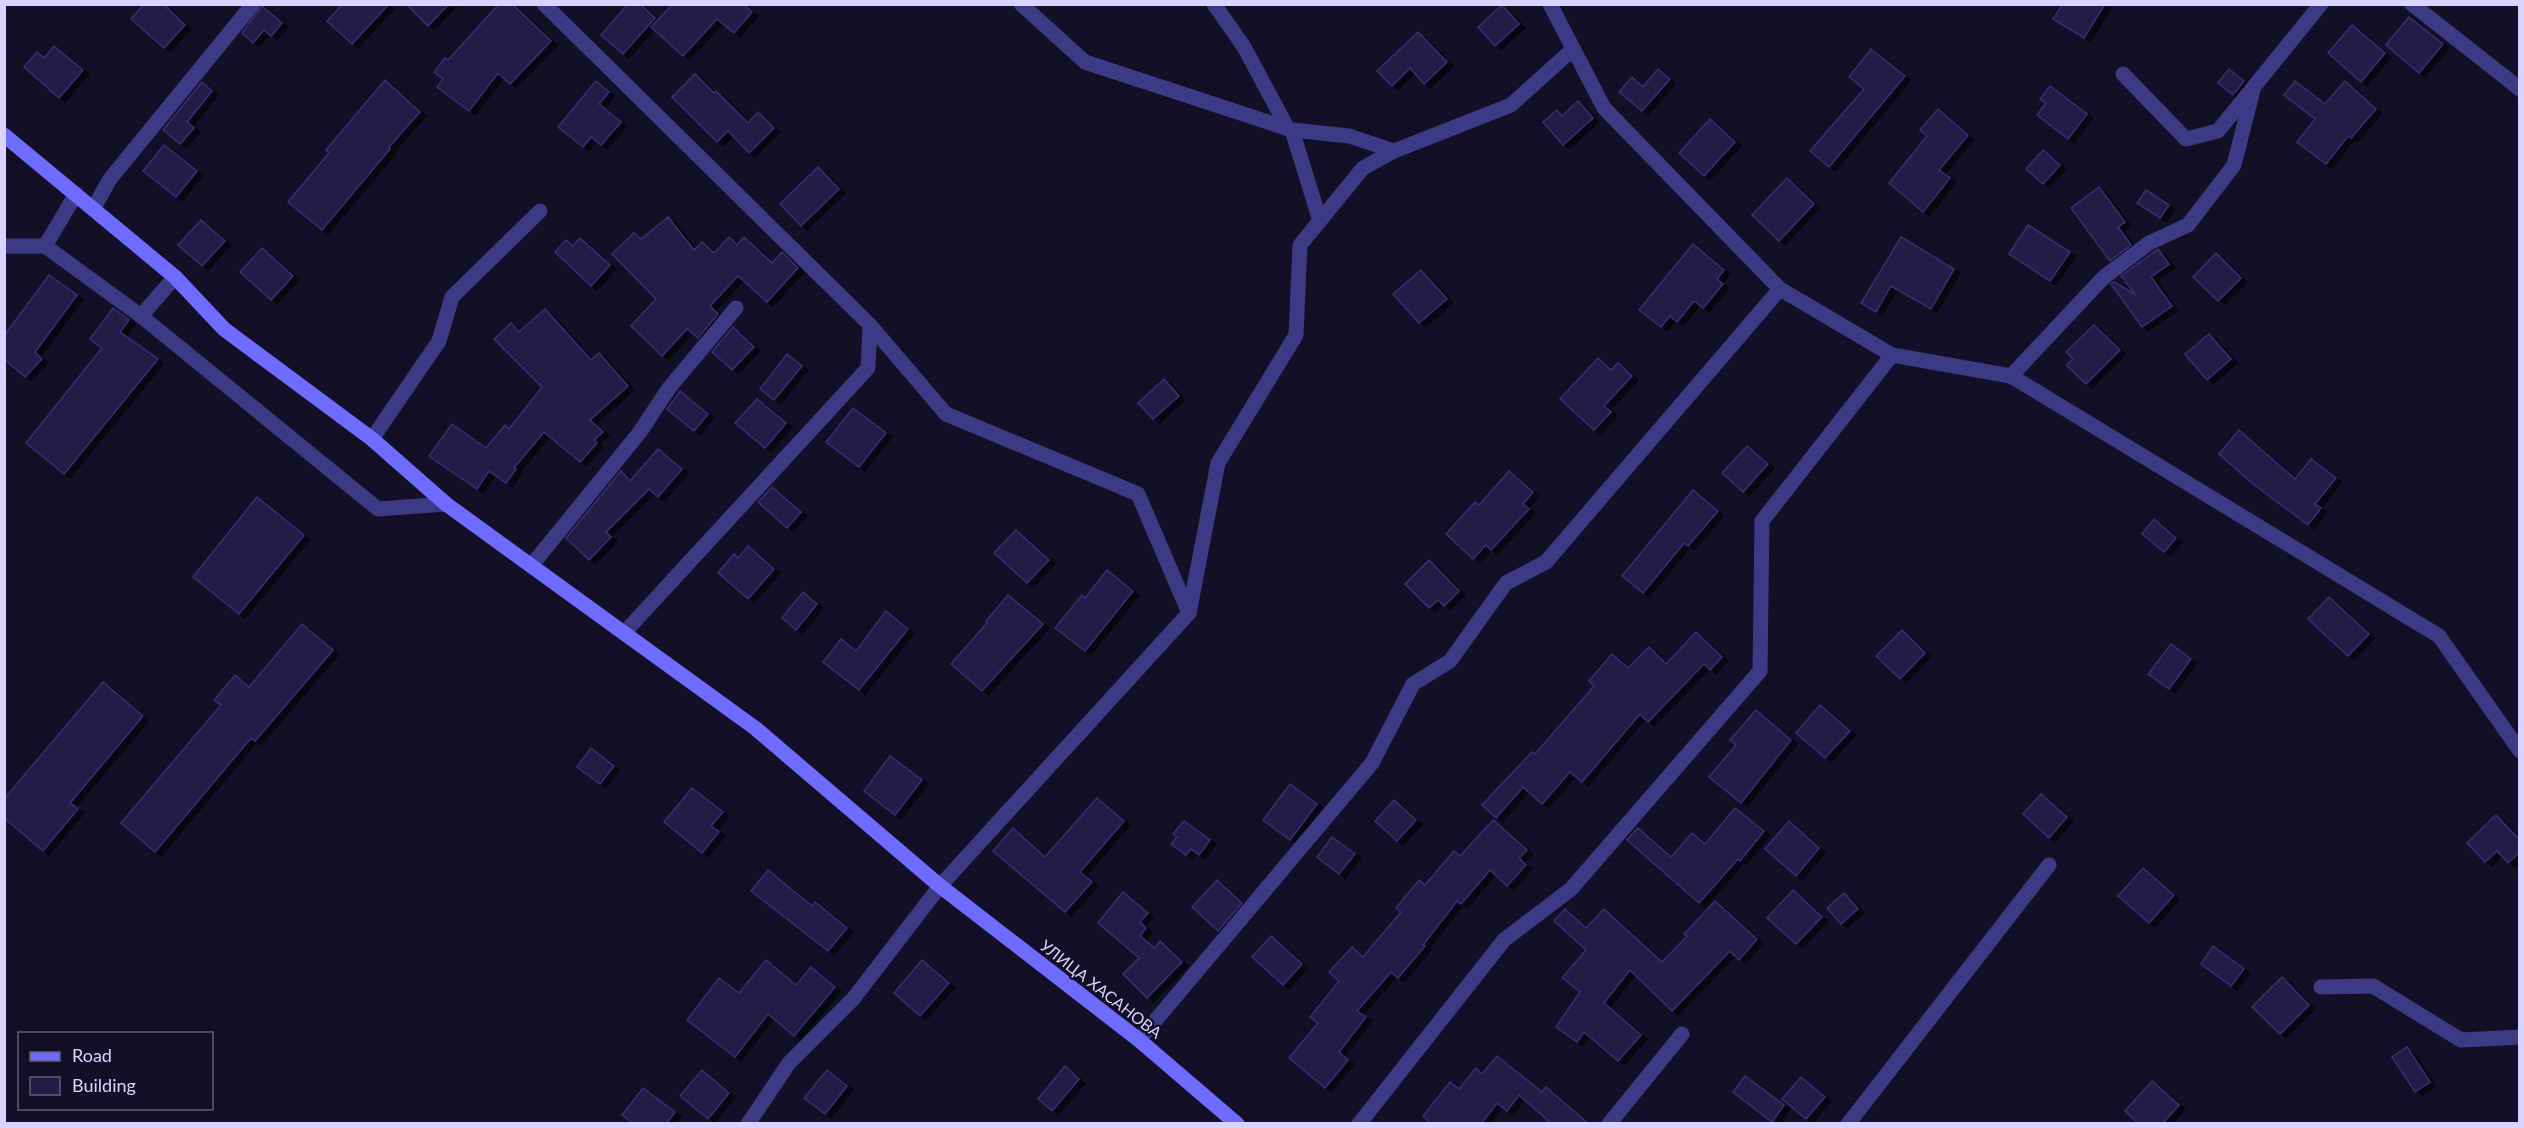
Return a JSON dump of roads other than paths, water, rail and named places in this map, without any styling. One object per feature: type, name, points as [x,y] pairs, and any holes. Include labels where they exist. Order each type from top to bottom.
[{"type":"street","points":[[93,209],[110,179],[253,4]]},
{"type":"street","points":[[544,4],[870,325],[946,414],[1138,494],[1189,613]]},
{"type":"street","points":[[1021,4],[1085,62],[1290,129],[1348,136],[1394,151]]},
{"type":"street","points":[[1214,4],[1244,47],[1290,129],[1320,221]]},
{"type":"street","points":[[1550,4],[1604,108],[1780,289],[1892,355],[2011,376],[2439,636],[2520,751]]},
{"type":"street","points":[[2122,74],[2186,139],[2218,131],[2321,4]]},
{"type":"street","points":[[2412,4],[2520,89]]},
{"type":"street","points":[[748,1124],[789,1063],[853,999],[940,886],[1189,613],[1218,463],[1296,335],[1300,245],[1364,168],[1394,151],[1511,105],[1573,49]]},
{"type":"street","points":[[2011,376],[2103,278],[2149,243],[2188,225],[2234,165],[2253,90]]},
{"type":"street","name":"УЛИЦА ХАСАНОВА","points":[[4,135],[175,277],[224,329],[372,439],[446,504],[755,728],[940,886],[1139,1040],[1237,1124]]},
{"type":"street","points":[[45,246],[76,194]]},
{"type":"street","points":[[372,439],[439,341],[452,297],[540,211]]},
{"type":"street","points":[[4,246],[45,246],[141,316],[378,509],[446,504]]},
{"type":"street","points":[[141,316],[175,277]]},
{"type":"street","points":[[1139,1040],[1372,763],[1413,684],[1450,661],[1506,583],[1546,562],[1780,289]]},
{"type":"street","points":[[531,566],[640,432],[669,388],[736,308]]},
{"type":"street","points":[[624,633],[868,368],[870,325]]},
{"type":"street","points":[[1359,1124],[1504,940],[1572,889],[1760,671],[1762,521],[1892,355]]},
{"type":"street","points":[[1848,1124],[2049,865]]},
{"type":"street","points":[[2321,987],[2373,986],[2461,1040],[2520,1037]]},
{"type":"street","points":[[1609,1124],[1682,1034]]}]
